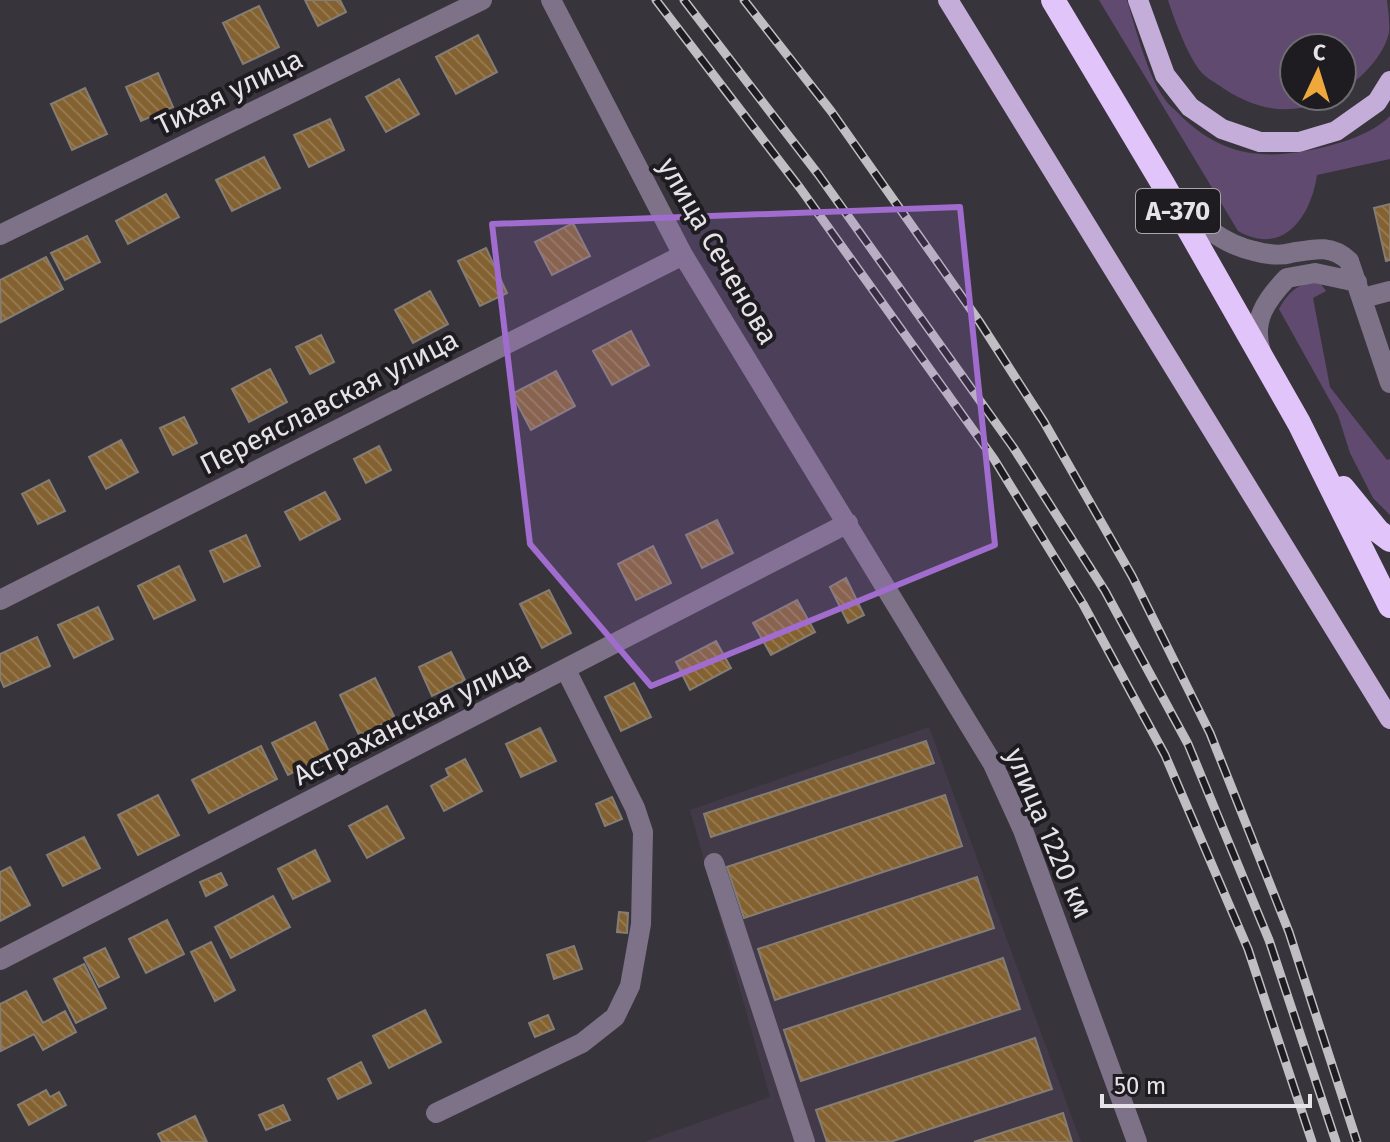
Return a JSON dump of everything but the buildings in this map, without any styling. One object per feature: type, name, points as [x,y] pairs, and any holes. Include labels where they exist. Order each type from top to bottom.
[{"type":"highway","name":"А-370","points":[[1053,0],[1163,184],[1299,423],[1390,606]]},
{"type":"highway","points":[[1299,423],[1352,501],[1390,540]]},
{"type":"main road","points":[[948,0],[1390,719]]},
{"type":"main road","points":[[1138,0],[1165,75],[1190,107],[1222,129],[1260,142],[1299,142],[1336,131],[1377,102],[1390,81]]},
{"type":"street","name":"Тихая улица","points":[[0,235],[482,0]]},
{"type":"street","name":"улица Сеченова","points":[[551,0],[683,255],[848,523]]},
{"type":"street","points":[[1163,184],[1201,225],[1231,244],[1281,254],[1316,249],[1340,252],[1349,261],[1360,290],[1380,322],[1390,383]]},
{"type":"street","name":"Переяславская улица","points":[[0,600],[683,255]]},
{"type":"street","points":[[1263,361],[1257,322],[1265,304],[1287,278],[1315,273],[1360,290],[1390,291]]},
{"type":"street","name":"Астраханская улица","points":[[0,960],[848,523]]},
{"type":"street","name":"улица 1220 км","points":[[848,523],[993,764],[1023,830],[1137,1142]]},
{"type":"street","points":[[436,1113],[582,1043],[615,1017],[630,986],[641,924],[643,832],[635,808],[566,670]]},
{"type":"street","points":[[714,863],[805,1142]]},
{"type":"highlighted area","points":[[960,207],[995,545],[651,686],[530,544],[492,224]]},
{"type":"shaded area","points":[[1099,0],[1127,0],[1142,51],[1158,89],[1170,105],[1209,138],[1238,150],[1287,154],[1350,139],[1390,116],[1390,159],[1317,175],[1309,205],[1301,218],[1282,236],[1254,238],[1238,231]]},
{"type":"shaded area","points":[[1168,0],[1387,0],[1389,20],[1389,32],[1383,49],[1358,79],[1358,32],[1278,32],[1278,108],[1245,100],[1209,79],[1197,67]]},
{"type":"shaded area","points":[[1318,280],[1326,291],[1313,298],[1330,387],[1387,460],[1390,459],[1390,515],[1373,498],[1350,453],[1338,415],[1279,309],[1295,289]]},
{"type":"shaded area","points":[[929,727],[1081,1142],[644,1142],[770,1097],[690,810]]},
{"type":"railway","points":[[656,0],[800,188],[994,459],[1083,604],[1165,755],[1248,949],[1312,1142]]},
{"type":"railway","points":[[684,0],[818,174],[1013,447],[1105,591],[1188,744],[1269,940],[1336,1142]]},
{"type":"railway","points":[[744,0],[831,111],[979,321],[1044,422],[1132,576],[1210,733],[1289,932],[1357,1142]]}]
